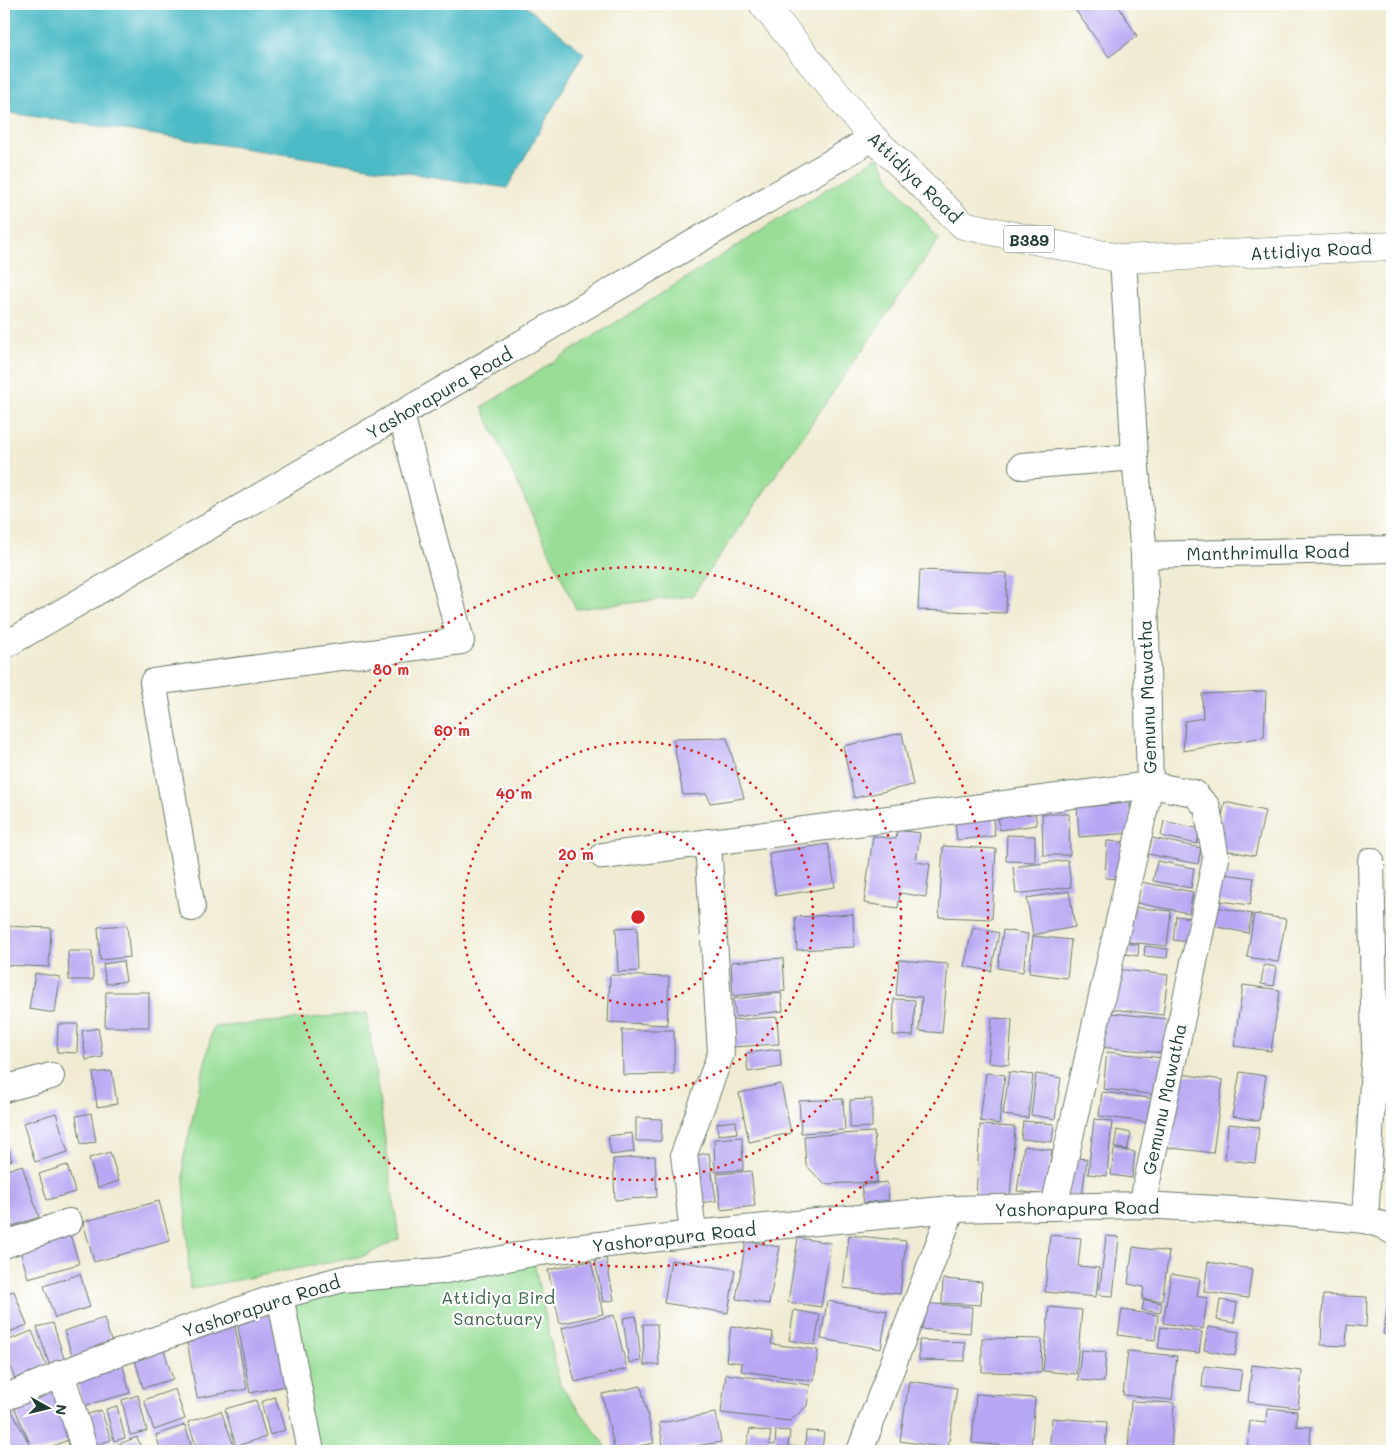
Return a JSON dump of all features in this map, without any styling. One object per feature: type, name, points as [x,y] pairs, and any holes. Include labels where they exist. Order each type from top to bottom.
[{"type":"main road","name":"Attidiya Road","points":[[763,4],[873,138],[963,225],[1123,259],[1392,246]]},
{"type":"street","name":"Yashorapura Road","points":[[4,646],[873,138]]},
{"type":"street","name":"Gemunu Mawatha","points":[[1123,259],[1135,457],[1144,555],[1150,785],[1194,793],[1207,806],[1216,859],[1142,1205]]},
{"type":"street","points":[[192,908],[152,682],[461,641],[402,415]]},
{"type":"street","points":[[1022,466],[1135,457]]},
{"type":"street","name":"Manthrimulla Road","points":[[1144,555],[1392,549]]},
{"type":"street","points":[[603,856],[1150,785],[1054,1207]]},
{"type":"street","points":[[693,1234],[684,1154],[721,1053],[708,842]]},
{"type":"street","points":[[1365,1220],[1375,1049],[1372,861]]},
{"type":"street","points":[[4,1089],[51,1076]]},
{"type":"street","name":"Yashorapura Road","points":[[4,1398],[61,1373],[280,1296],[343,1279],[441,1272],[532,1254],[693,1234],[952,1209],[1142,1205],[1273,1212],[1365,1220],[1382,1225],[1392,1232]]},
{"type":"street","points":[[860,1451],[952,1209]]},
{"type":"street","points":[[4,1245],[69,1222]]},
{"type":"street","points":[[280,1296],[311,1451]]},
{"type":"street","points":[[61,1373],[85,1451]]},
{"type":"green space","points":[[879,156],[889,178],[939,239],[692,596],[576,609],[482,407]]},
{"type":"green space","points":[[367,1013],[399,1239],[363,1256],[190,1289],[183,1161],[213,1027]]},
{"type":"green space","name":"Attidiya Bird Sanctuary","points":[[532,1253],[560,1385],[608,1451],[311,1451],[280,1296]]},
{"type":"water","points":[[4,4],[523,4],[584,53],[507,188],[4,112]]},
{"type":"building","points":[[1071,4],[1117,4],[1137,36],[1109,57]]},
{"type":"building","points":[[920,570],[1007,573],[1006,613],[918,610]]},
{"type":"building","points":[[1266,691],[1264,737],[1183,751],[1185,721],[1203,718],[1202,694]]},
{"type":"building","points":[[902,733],[913,785],[854,798],[843,746]]},
{"type":"building","points":[[727,738],[744,798],[710,803],[707,794],[683,795],[673,739]]},
{"type":"building","points":[[1225,802],[1265,811],[1255,856],[1215,848]]},
{"type":"building","points":[[1130,803],[1132,833],[1079,837],[1077,807]]},
{"type":"building","points":[[1034,804],[1037,825],[1000,830],[997,809]]},
{"type":"building","points":[[992,812],[995,836],[957,840],[954,816]]},
{"type":"building","points":[[1042,814],[1069,814],[1070,855],[1043,855]]},
{"type":"building","points":[[1164,821],[1200,829],[1197,844],[1161,836]]},
{"type":"building","points":[[897,830],[920,833],[916,862],[930,864],[926,897],[900,893],[898,908],[864,903],[873,836],[896,839]]},
{"type":"building","points":[[1007,835],[1035,836],[1035,862],[1006,861]]},
{"type":"building","points":[[1152,838],[1201,848],[1198,864],[1148,854]]},
{"type":"building","points":[[1107,841],[1123,842],[1121,879],[1105,878]]},
{"type":"building","points":[[828,844],[835,887],[776,896],[769,853]]},
{"type":"building","points":[[943,846],[996,849],[992,919],[939,917]]},
{"type":"building","points":[[1068,860],[1071,887],[1016,894],[1013,867]]},
{"type":"building","points":[[1157,861],[1194,868],[1191,888],[1153,881]]},
{"type":"building","points":[[1217,873],[1254,878],[1250,905],[1213,900]]},
{"type":"building","points":[[1141,882],[1193,892],[1189,913],[1137,903]]},
{"type":"building","points":[[1069,891],[1075,927],[1033,935],[1027,898]]},
{"type":"building","points":[[1211,906],[1252,914],[1248,933],[1207,925]]},
{"type":"building","points":[[1131,907],[1171,911],[1167,946],[1127,942]]},
{"type":"building","points":[[853,914],[854,947],[797,950],[795,917]]},
{"type":"building","points":[[1254,914],[1286,919],[1278,962],[1247,957]]},
{"type":"building","points":[[1176,916],[1192,918],[1188,942],[1173,940]]},
{"type":"building","points":[[127,925],[130,957],[100,960],[98,927]]},
{"type":"building","points":[[4,926],[51,928],[49,967],[4,965]]},
{"type":"building","points":[[637,927],[639,971],[618,972],[616,928]]},
{"type":"building","points":[[973,927],[999,933],[991,971],[964,966]]},
{"type":"building","points":[[1003,930],[1028,934],[1023,972],[998,968]]},
{"type":"building","points":[[1033,936],[1071,940],[1067,978],[1029,973]]},
{"type":"building","points":[[1119,942],[1139,945],[1138,956],[1118,953]]},
{"type":"building","points":[[1145,946],[1168,949],[1167,958],[1144,956]]},
{"type":"building","points":[[68,951],[92,951],[93,980],[69,980]]},
{"type":"building","points":[[783,958],[785,991],[733,996],[731,962]]},
{"type":"building","points":[[899,960],[948,964],[942,1033],[919,1031],[922,997],[896,995]]},
{"type":"building","points":[[123,961],[126,981],[106,984],[103,964]]},
{"type":"building","points":[[1264,965],[1277,967],[1274,986],[1261,984]]},
{"type":"building","points":[[1116,969],[1168,975],[1163,1015],[1103,1008]]},
{"type":"building","points":[[35,973],[60,977],[55,1013],[29,1009]]},
{"type":"building","points":[[610,975],[669,977],[667,1025],[608,1022]]},
{"type":"building","points":[[1243,985],[1280,990],[1271,1051],[1234,1046]]},
{"type":"building","points":[[106,992],[149,992],[149,1027],[105,1027]]},
{"type":"building","points":[[781,993],[783,1011],[736,1017],[733,999]]},
{"type":"building","points":[[894,999],[915,1000],[913,1036],[893,1035]]},
{"type":"building","points":[[1103,1012],[1168,1019],[1164,1053],[1099,1047]]},
{"type":"building","points":[[777,1017],[779,1044],[733,1047],[731,1020]]},
{"type":"building","points":[[992,1018],[1012,1019],[1009,1065],[988,1063]]},
{"type":"building","points":[[58,1024],[78,1024],[77,1053],[57,1052]]},
{"type":"building","points":[[98,1028],[103,1057],[86,1060],[82,1031]]},
{"type":"building","points":[[622,1030],[674,1030],[674,1074],[623,1075]]},
{"type":"building","points":[[780,1049],[781,1067],[748,1072],[746,1053]]},
{"type":"building","points":[[1107,1052],[1163,1058],[1159,1095],[1103,1089]]},
{"type":"building","points":[[112,1071],[117,1104],[97,1107],[93,1073]]},
{"type":"building","points":[[1009,1072],[1033,1075],[1028,1118],[1003,1115]]},
{"type":"building","points":[[1240,1072],[1266,1076],[1259,1121],[1232,1116]]},
{"type":"building","points":[[986,1073],[1005,1075],[999,1124],[980,1121]]},
{"type":"building","points":[[1174,1073],[1223,1080],[1213,1153],[1164,1147]]},
{"type":"building","points":[[1036,1074],[1061,1078],[1055,1119],[1031,1115]]},
{"type":"building","points":[[781,1084],[791,1133],[749,1142],[739,1093]]},
{"type":"building","points":[[1102,1092],[1156,1099],[1152,1123],[1099,1116]]},
{"type":"building","points":[[843,1099],[845,1130],[801,1133],[799,1101]]},
{"type":"building","points":[[872,1099],[872,1127],[850,1128],[850,1100]]},
{"type":"building","points":[[56,1113],[68,1152],[35,1162],[23,1123]]},
{"type":"building","points":[[91,1113],[96,1142],[81,1144],[76,1116]]},
{"type":"building","points":[[636,1118],[662,1119],[661,1141],[636,1141]]},
{"type":"building","points":[[1094,1119],[1112,1121],[1107,1176],[1088,1174]]},
{"type":"building","points":[[736,1121],[737,1133],[718,1135],[717,1123]]},
{"type":"building","points":[[1023,1121],[1054,1124],[1052,1142],[1021,1139]]},
{"type":"building","points":[[1228,1124],[1259,1127],[1255,1163],[1225,1160]]},
{"type":"building","points":[[980,1125],[1015,1127],[1010,1198],[976,1197]]},
{"type":"building","points":[[1117,1130],[1131,1133],[1127,1150],[1114,1147]]},
{"type":"building","points":[[4,1132],[12,1160],[4,1163]]},
{"type":"building","points":[[874,1132],[877,1182],[824,1184],[806,1165],[804,1136]]},
{"type":"building","points":[[632,1133],[634,1152],[611,1155],[608,1136]]},
{"type":"building","points":[[742,1137],[743,1170],[715,1172],[714,1139]]},
{"type":"building","points":[[1024,1146],[1052,1150],[1045,1195],[1017,1191]]},
{"type":"building","points":[[1114,1149],[1135,1152],[1132,1178],[1111,1175]]},
{"type":"building","points":[[110,1152],[119,1181],[98,1188],[89,1158]]},
{"type":"building","points":[[709,1153],[716,1201],[698,1203],[691,1156]]},
{"type":"building","points":[[655,1156],[657,1197],[615,1200],[613,1159]]},
{"type":"building","points":[[1069,1157],[1087,1159],[1082,1196],[1063,1194]]},
{"type":"building","points":[[22,1165],[39,1217],[10,1227],[4,1207],[4,1171]]},
{"type":"building","points":[[67,1165],[75,1192],[47,1200],[39,1174]]},
{"type":"building","points":[[751,1171],[755,1206],[721,1210],[717,1174]]},
{"type":"building","points":[[887,1182],[889,1200],[864,1203],[861,1185]]},
{"type":"building","points":[[159,1201],[170,1241],[94,1262],[83,1222]]},
{"type":"building","points":[[68,1228],[79,1264],[28,1278],[18,1243]]},
{"type":"building","points":[[849,1235],[906,1241],[900,1294],[843,1288]]},
{"type":"building","points":[[1050,1235],[1081,1238],[1078,1266],[1099,1268],[1096,1297],[1045,1292]]},
{"type":"building","points":[[1106,1236],[1119,1237],[1113,1296],[1099,1295]]},
{"type":"building","points":[[798,1238],[831,1243],[821,1307],[788,1302]]},
{"type":"building","points":[[746,1241],[780,1247],[769,1304],[736,1299]]},
{"type":"building","points":[[1133,1247],[1169,1252],[1162,1301],[1142,1299],[1144,1287],[1128,1284]]},
{"type":"building","points":[[606,1258],[614,1300],[603,1302],[595,1260]]},
{"type":"building","points":[[671,1260],[735,1270],[728,1313],[664,1303]]},
{"type":"building","points":[[591,1261],[603,1314],[560,1324],[548,1270]]},
{"type":"building","points":[[1208,1262],[1252,1269],[1248,1298],[1204,1292]]},
{"type":"building","points":[[80,1274],[90,1307],[55,1318],[44,1286]]},
{"type":"building","points":[[1171,1274],[1200,1279],[1197,1296],[1207,1298],[1203,1329],[1163,1323]]},
{"type":"building","points":[[943,1279],[982,1282],[981,1305],[942,1303]]},
{"type":"building","points":[[1392,1285],[1392,1336],[1383,1334]]},
{"type":"building","points":[[14,1291],[27,1325],[4,1334],[4,1294]]},
{"type":"building","points":[[1323,1295],[1367,1297],[1366,1327],[1347,1325],[1346,1346],[1321,1345]]},
{"type":"building","points":[[1144,1300],[1162,1303],[1160,1313],[1142,1310]]},
{"type":"building","points":[[1220,1300],[1237,1303],[1234,1323],[1217,1320]]},
{"type":"building","points":[[827,1301],[887,1311],[881,1349],[821,1339]]},
{"type":"building","points":[[922,1303],[972,1307],[970,1333],[920,1329]]},
{"type":"building","points":[[1049,1307],[1082,1310],[1076,1374],[1043,1371]]},
{"type":"building","points":[[794,1310],[820,1315],[815,1345],[789,1340]]},
{"type":"building","points":[[1122,1310],[1158,1315],[1155,1340],[1118,1335]]},
{"type":"building","points":[[278,1313],[291,1385],[250,1393],[237,1321]]},
{"type":"building","points":[[614,1315],[627,1369],[575,1382],[562,1328]]},
{"type":"building","points":[[636,1316],[641,1361],[629,1363],[623,1318]]},
{"type":"building","points":[[104,1318],[113,1347],[74,1361],[64,1331]]},
{"type":"building","points":[[234,1321],[247,1389],[197,1398],[185,1330]]},
{"type":"building","points":[[53,1323],[66,1365],[51,1370],[37,1327]]},
{"type":"building","points":[[643,1324],[657,1324],[659,1365],[644,1365]]},
{"type":"building","points":[[731,1326],[773,1332],[771,1344],[818,1350],[814,1381],[741,1371],[742,1363],[726,1361]]},
{"type":"building","points":[[1161,1327],[1202,1332],[1199,1353],[1158,1348]]},
{"type":"building","points":[[1208,1327],[1239,1332],[1235,1356],[1204,1350]]},
{"type":"building","points":[[32,1331],[48,1370],[16,1382],[4,1350],[4,1342]]},
{"type":"building","points":[[982,1338],[1042,1339],[1041,1373],[982,1372]]},
{"type":"building","points":[[919,1340],[965,1342],[965,1361],[919,1360]]},
{"type":"building","points":[[164,1350],[173,1379],[143,1388],[135,1360]]},
{"type":"building","points":[[1081,1350],[1106,1352],[1104,1382],[1078,1380]]},
{"type":"building","points":[[1128,1351],[1177,1356],[1172,1400],[1123,1395]]},
{"type":"building","points":[[122,1362],[130,1393],[83,1406],[75,1374]]},
{"type":"building","points":[[1252,1365],[1302,1371],[1298,1408],[1248,1402]]},
{"type":"building","points":[[1204,1366],[1242,1370],[1239,1391],[1202,1387]]},
{"type":"building","points":[[726,1374],[810,1385],[807,1406],[790,1421],[721,1413]]},
{"type":"building","points":[[1391,1379],[1392,1439],[1390,1439]]},
{"type":"building","points":[[909,1381],[957,1388],[948,1448],[900,1441]]},
{"type":"building","points":[[54,1386],[75,1437],[42,1451],[33,1451],[13,1404]]},
{"type":"building","points":[[641,1386],[654,1443],[615,1451],[602,1394]]},
{"type":"building","points":[[175,1389],[185,1419],[154,1430],[144,1400]]},
{"type":"building","points":[[976,1394],[1035,1398],[1031,1448],[972,1443]]},
{"type":"building","points":[[138,1395],[147,1431],[130,1435],[122,1400]]},
{"type":"building","points":[[275,1397],[285,1430],[270,1435],[261,1402]]},
{"type":"building","points":[[256,1400],[266,1437],[236,1446],[225,1409]]},
{"type":"building","points":[[1131,1401],[1174,1403],[1171,1451],[1128,1451]]},
{"type":"building","points":[[117,1406],[125,1438],[114,1441],[106,1409]]},
{"type":"building","points":[[10,1408],[33,1451],[4,1451],[4,1411]]},
{"type":"building","points":[[1267,1408],[1297,1411],[1296,1426],[1311,1427],[1309,1451],[1247,1451],[1250,1421],[1266,1423]]},
{"type":"building","points":[[101,1410],[111,1440],[93,1446],[83,1416]]},
{"type":"building","points":[[221,1411],[234,1446],[220,1451],[198,1451],[188,1422]]},
{"type":"building","points":[[716,1413],[721,1442],[664,1451],[659,1423]]},
{"type":"building","points":[[1052,1418],[1107,1422],[1105,1451],[1049,1451]]},
{"type":"building","points":[[185,1425],[193,1451],[161,1451],[156,1435]]},
{"type":"building","points":[[750,1429],[771,1432],[769,1444],[775,1445],[776,1430],[790,1431],[788,1446],[799,1447],[798,1451],[746,1451]]},
{"type":"building","points":[[806,1431],[824,1432],[822,1451],[805,1451]]},
{"type":"building","points":[[137,1437],[143,1451],[101,1451]]}]
